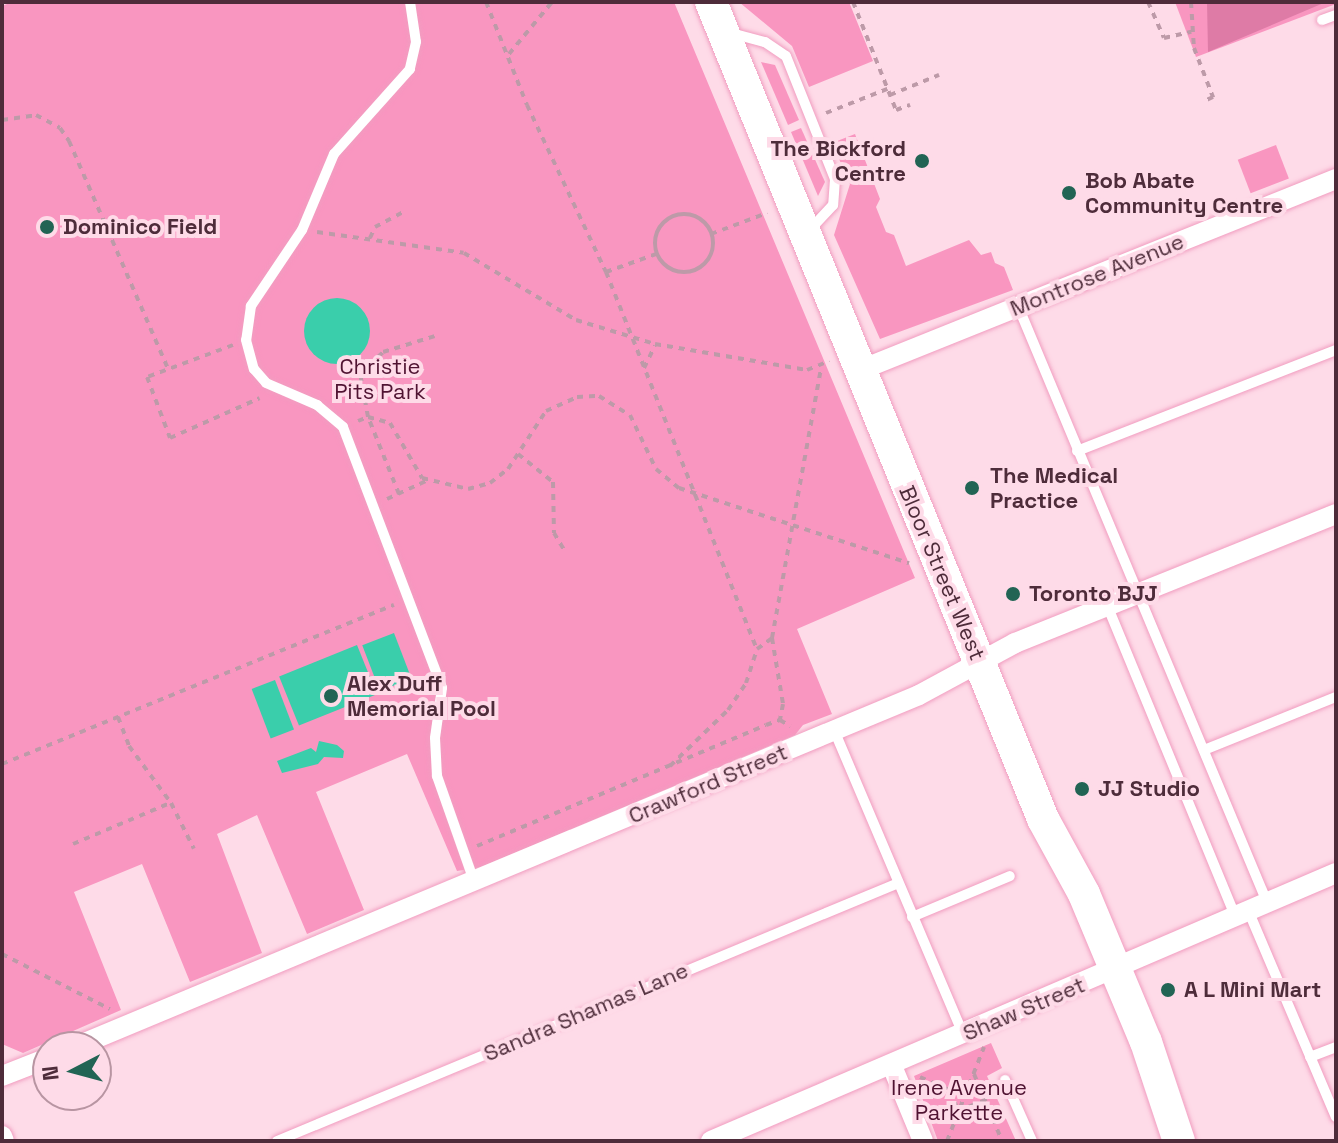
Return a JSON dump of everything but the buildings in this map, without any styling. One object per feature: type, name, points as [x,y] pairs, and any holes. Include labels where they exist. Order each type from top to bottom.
[{"type":"main road","name":"Bloor Street West","points":[[711,2],[807,233],[843,366],[981,664],[1043,819],[1084,894],[1116,968],[1179,1141]]},
{"type":"street","name":"Montrose Avenue","points":[[843,366],[1018,306],[1336,179]]},
{"type":"street","name":"Crawford Street","points":[[112,1032],[834,730],[981,664],[1015,643],[1336,514]]},
{"type":"street","name":"Shaw Street","points":[[711,1141],[892,1066],[1336,873]]},
{"type":"street","points":[[2,1076],[32,1064]]},
{"type":"street","points":[[892,1066],[923,1141]]},
{"type":"lane","points":[[410,2],[416,42],[410,69],[334,154],[302,230],[258,292],[249,312],[246,340],[254,369],[277,390],[317,405],[343,427],[442,688],[435,738],[437,776],[474,881]]},
{"type":"lane","points":[[1322,20],[1336,15]]},
{"type":"lane","points":[[723,32],[765,42],[786,56],[835,179],[833,205],[807,233]]},
{"type":"lane","points":[[1018,306],[1136,594],[1204,750],[1250,909]]},
{"type":"lane","points":[[1077,451],[1336,350]]},
{"type":"lane","points":[[1107,605],[1250,909],[1336,1117]]},
{"type":"lane","points":[[1204,750],[1336,697]]},
{"type":"lane","points":[[834,730],[896,884],[963,1034]]},
{"type":"lane","points":[[912,917],[1010,876]]},
{"type":"lane","name":"Sandra Shamas Lane","points":[[277,1141],[896,884]]},
{"type":"lane","points":[[1310,1057],[1336,1047]]},
{"type":"lane","points":[[1005,1080],[1032,1141]]},
{"type":"path","points":[[486,2],[527,105],[606,272],[757,649]]},
{"type":"path","points":[[509,54],[552,2]]},
{"type":"path","points":[[853,2],[896,110],[910,105]]},
{"type":"path","points":[[1148,2],[1164,38],[1191,32]]},
{"type":"path","points":[[1191,2],[1191,32],[1213,97],[1204,101]]},
{"type":"path","points":[[890,95],[939,75]]},
{"type":"path","points":[[819,116],[887,89]]},
{"type":"path","points":[[2,120],[36,115],[60,128],[69,141],[168,369]]},
{"type":"path","points":[[370,238],[375,227],[403,212]]},
{"type":"path","points":[[711,234],[767,213]]},
{"type":"path","points":[[692,215],[711,234],[711,253],[689,272],[669,268],[657,254],[659,227],[673,216],[692,215]]},
{"type":"path","points":[[302,230],[464,253],[576,320],[655,344],[747,363],[821,369],[843,366]]},
{"type":"path","points":[[606,272],[657,254]]},
{"type":"path","points":[[399,494],[368,417],[360,373],[371,359],[435,336]]},
{"type":"path","points":[[246,340],[147,377],[170,438],[277,390]]},
{"type":"path","points":[[644,368],[655,344]]},
{"type":"path","points":[[464,851],[780,720],[783,704],[772,638],[821,369]]},
{"type":"path","points":[[343,427],[368,417],[390,423],[411,467],[427,481],[447,488],[479,487],[499,477],[518,454],[533,424],[551,407],[577,397],[599,396],[630,415],[663,477],[696,494],[915,565]]},
{"type":"path","points":[[518,454],[553,482],[554,533],[566,553]]},
{"type":"path","points":[[374,506],[427,481]]},
{"type":"path","points":[[2,764],[408,600]]},
{"type":"path","points":[[670,766],[728,710],[746,683],[757,649],[772,638]]},
{"type":"path","points":[[118,717],[129,746],[171,803],[194,849]]},
{"type":"path","points":[[73,844],[171,803]]},
{"type":"path","points":[[2,954],[116,1010]]},
{"type":"path","points":[[947,1141],[986,1041]]},
{"type":"path","points":[[912,1074],[951,1091],[970,1083]]},
{"type":"path","points":[[974,1074],[1002,1141]]},
{"type":"path","points":[[951,1091],[958,1111]]},
{"type":"path","points":[[967,1091],[972,1105]]},
{"type":"path","points":[[958,1111],[985,1100]]},
{"type":"green space","name":"Christie Pits Park","points":[[12,2],[674,2],[915,578],[797,629],[832,714],[803,725],[795,735],[481,867],[457,871],[407,754],[316,792],[364,910],[307,934],[257,815],[217,834],[262,953],[190,982],[142,864],[74,892],[121,1010],[73,1031],[32,1031],[32,1049],[23,1053],[2,1044],[2,6]]},
{"type":"green space","points":[[739,2],[849,2],[873,61],[809,87],[792,46]]},
{"type":"green space","points":[[1175,2],[1336,2],[1336,4],[1196,57]]},
{"type":"green space","points":[[761,62],[775,65],[799,120],[788,125]]},
{"type":"green space","points":[[801,128],[825,182],[818,196],[791,132]]},
{"type":"green space","points":[[855,134],[880,199],[876,207],[886,232],[894,235],[906,266],[969,240],[981,255],[991,252],[995,263],[1004,267],[1013,290],[880,339],[834,235],[850,184],[832,143]]},
{"type":"green space","points":[[1276,145],[1289,179],[1251,193],[1238,160]]},
{"type":"green space","name":"Irene Avenue Parkette","points":[[991,1043],[1002,1068],[987,1076],[1016,1141],[938,1141],[914,1076]]},
{"type":"shaded area","points":[[1207,2],[1326,2],[1208,52]]},
{"type":"shaded area","points":[[337,298],[350,301],[360,308],[367,318],[370,331],[367,344],[360,354],[350,361],[337,364],[324,361],[314,354],[307,344],[304,331],[307,318],[314,308],[324,301]]},
{"type":"shaded area","points":[[394,633],[412,679],[380,691],[362,645]]},
{"type":"shaded area","points":[[357,645],[377,694],[299,726],[279,676]]},
{"type":"shaded area","points":[[275,680],[294,729],[271,738],[252,689]]},
{"type":"shaded area","points":[[319,741],[337,745],[344,751],[343,758],[324,757],[318,764],[282,773],[277,761],[311,748],[316,752]]},
{"type":"place","name":"The Bickford Centre","points":[[922,161]]},
{"type":"place","name":"Bob Abate Community Centre","points":[[1069,193]]},
{"type":"place","name":"Dominico Field","points":[[47,227]]},
{"type":"place","name":"The Medical Practice","points":[[972,488]]},
{"type":"place","name":"Toronto BJJ","points":[[1013,594]]},
{"type":"place","name":"Alex Duff Memorial Pool","points":[[331,696]]},
{"type":"place","name":"JJ Studio","points":[[1082,789]]},
{"type":"place","name":"A L Mini Mart","points":[[1168,990]]}]
